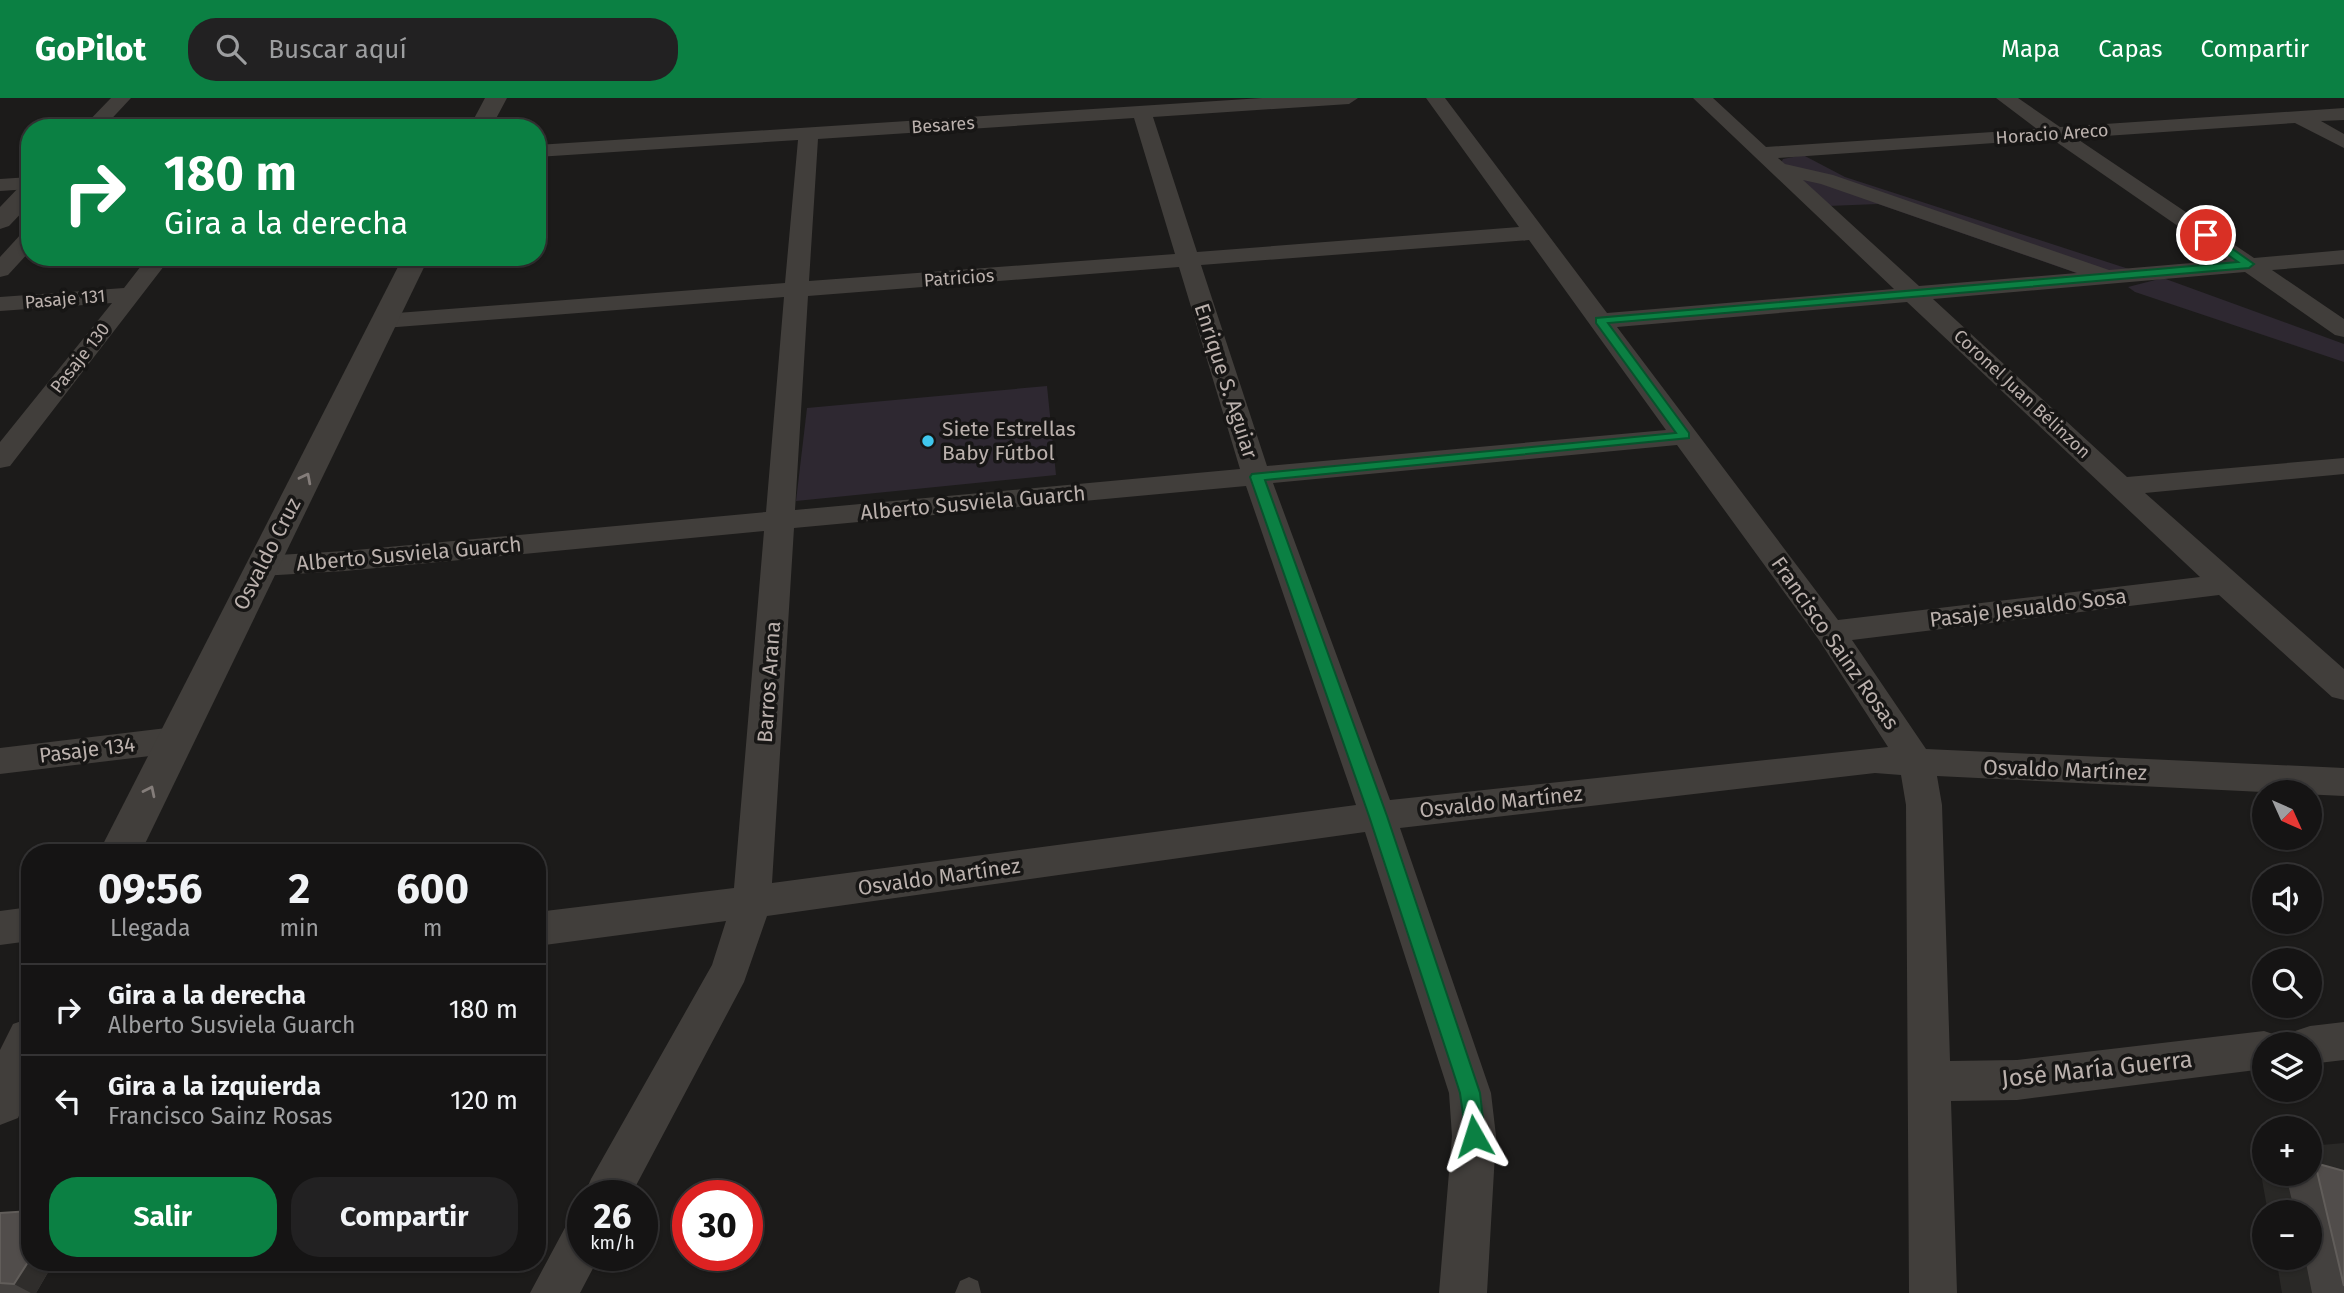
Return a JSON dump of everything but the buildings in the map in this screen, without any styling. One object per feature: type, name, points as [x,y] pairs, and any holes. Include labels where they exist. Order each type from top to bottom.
[{"type":"street","points":[[101,119],[122,98]]},
{"type":"street","points":[[485,119],[496,98]]},
{"type":"street","name":"Besares","points":[[546,149],[1349,98]]},
{"type":"street","name":"Francisco Sainz Rosas","points":[[1435,98],[1830,632],[1917,763],[1924,805],[1933,1293]]},
{"type":"street","name":"Coronel Juan Bélinzon","points":[[1702,98],[2226,584],[2344,688]]},
{"type":"street","points":[[2004,98],[2344,330]]},
{"type":"street","points":[[2266,98],[2344,142]]},
{"type":"street","name":"Enrique S. Aguiar","points":[[1142,112],[1257,477],[1378,816],[1470,1093],[1474,1136],[1463,1293]]},
{"type":"street","name":"Horacio Areco","points":[[1770,161],[2057,134],[2344,114]]},
{"type":"street","name":"Barros Arana","points":[[615,1180],[730,970],[752,902],[808,134]]},
{"type":"street","points":[[1770,161],[2109,277]]},
{"type":"street","points":[[0,185],[21,184]]},
{"type":"street","points":[[0,221],[21,199]]},
{"type":"street","name":"Patricios","points":[[384,321],[1534,233]]},
{"type":"street","points":[[0,270],[21,248]]},
{"type":"street","points":[[1600,321],[2344,257]]},
{"type":"street","name":"Pasaje 130","points":[[4,449],[153,266]]},
{"type":"street","name":"Osvaldo Cruz","points":[[124,844],[412,266]]},
{"type":"street","name":"Pasaje 131","points":[[0,304],[131,294]]},
{"type":"street","name":"Alberto Susviela Guarch","points":[[261,566],[345,561],[1685,436]]},
{"type":"street","points":[[2121,486],[2344,466]]},
{"type":"street","name":"Pasaje Jesualdo Sosa","points":[[1830,632],[2226,584]]},
{"type":"street","name":"Pasaje 134","points":[[0,761],[175,740]]},
{"type":"street","name":"Osvaldo Martínez","points":[[546,928],[1378,816],[1875,760],[2344,782]]},
{"type":"street","points":[[0,928],[21,925]]},
{"type":"street","points":[[2322,1044],[2344,1041]]},
{"type":"street","name":"José María Guerra","points":[[1928,1081],[2017,1080],[2252,1052]]},
{"type":"street","points":[[0,1101],[21,1058]]},
{"type":"street","points":[[554,1293],[567,1269]]},
{"type":"shaded area","points":[[1803,155],[1845,177],[2135,271],[2085,276],[1878,204],[1828,206],[1781,163],[1783,159]]},
{"type":"shaded area","points":[[2163,278],[2344,344],[2344,362],[2135,292],[2128,287]]},
{"type":"shaded area","name":"Siete Estrellas Baby Fútbol","points":[[1047,386],[1056,475],[796,501],[807,408]]},
{"type":"shaded area","points":[[2344,1143],[2344,1293],[2282,1293],[2278,1270],[2322,1270],[2322,1200],[2266,1200],[2263,1186],[2322,1186],[2322,1145]]},
{"type":"place","name":"Siete Estrellas Baby Fútbol","points":[[928,441]]},
{"type":"route","points":[[1474,1136],[1470,1093],[1462,1068],[1378,816],[1257,477],[1685,436],[1600,321],[2249,264],[2206,235]]}]
